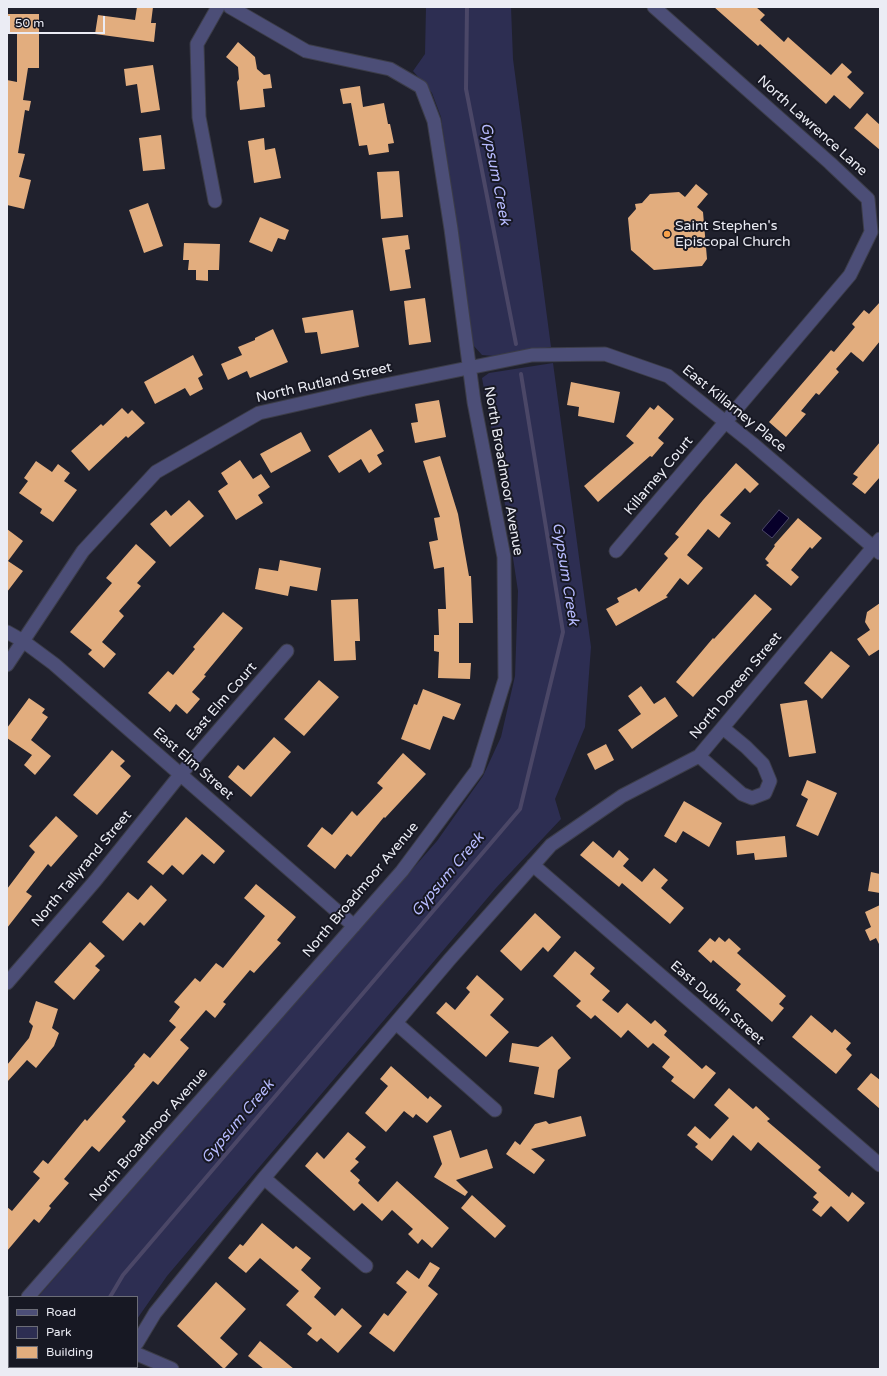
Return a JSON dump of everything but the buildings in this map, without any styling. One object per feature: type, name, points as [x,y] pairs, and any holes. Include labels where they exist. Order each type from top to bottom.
[{"type":"street","points":[[215,201],[199,117],[197,44],[218,7]]},
{"type":"street","name":"North Broadmoor Avenue","points":[[29,1296],[402,871],[477,770],[505,679],[504,557],[474,402],[451,229],[434,121],[421,86],[390,69],[306,51],[230,7]]},
{"type":"street","name":"North Lawrence Lane","points":[[654,7],[830,163],[868,199],[871,232],[850,275],[726,422]]},
{"type":"street","name":"East Killarney Place","points":[[469,369],[532,355],[605,354],[668,376],[878,546]]},
{"type":"street","name":"North Rutland Street","points":[[7,665],[83,551],[156,472],[259,413],[364,389],[469,369]]},
{"type":"street","name":"Killarney Court","points":[[616,551],[726,422]]},
{"type":"street","name":"North Doreen Street","points":[[533,865],[551,845],[622,796],[699,756],[878,546]]},
{"type":"street","name":"East Elm Street","points":[[7,632],[23,641],[54,664],[354,926]]},
{"type":"street","name":"East Elm Court","points":[[180,775],[287,651]]},
{"type":"street","points":[[699,756],[742,794],[752,798],[765,793],[770,781],[763,764],[746,747],[723,728]]},
{"type":"street","name":"North Tallyrand Street","points":[[7,982],[95,881],[180,775]]},
{"type":"street","points":[[138,1341],[154,1313],[264,1178],[533,865]]},
{"type":"street","name":"East Dublin Street","points":[[533,865],[880,1165]]},
{"type":"street","points":[[396,1023],[495,1110]]},
{"type":"street","points":[[264,1178],[366,1266]]},
{"type":"street","points":[[138,1354],[172,1369]]},
{"type":"green space","points":[[426,7],[511,7],[513,59],[551,347],[494,356],[482,355],[473,345],[441,117],[432,93],[413,71],[425,54]]},
{"type":"green space","points":[[553,363],[591,647],[585,727],[555,799],[561,819],[496,888],[167,1276],[138,1318],[138,1296],[39,1296],[437,841],[483,776],[501,737],[515,676],[518,591],[503,492],[482,378],[489,373]]},
{"type":"green space","points":[[8,1331],[8,1368],[114,1368],[7,1369]]},
{"type":"shaded area","points":[[779,510],[789,518],[772,538],[762,530]]},
{"type":"waterway","name":"Gypsum Creek","points":[[467,7],[466,89],[516,344]]},
{"type":"waterway","name":"Gypsum Creek","points":[[111,1296],[123,1275],[520,809],[563,632],[521,374]]},
{"type":"place","name":"Saint Stephen's Episcopal Church","points":[[667,234]]}]
